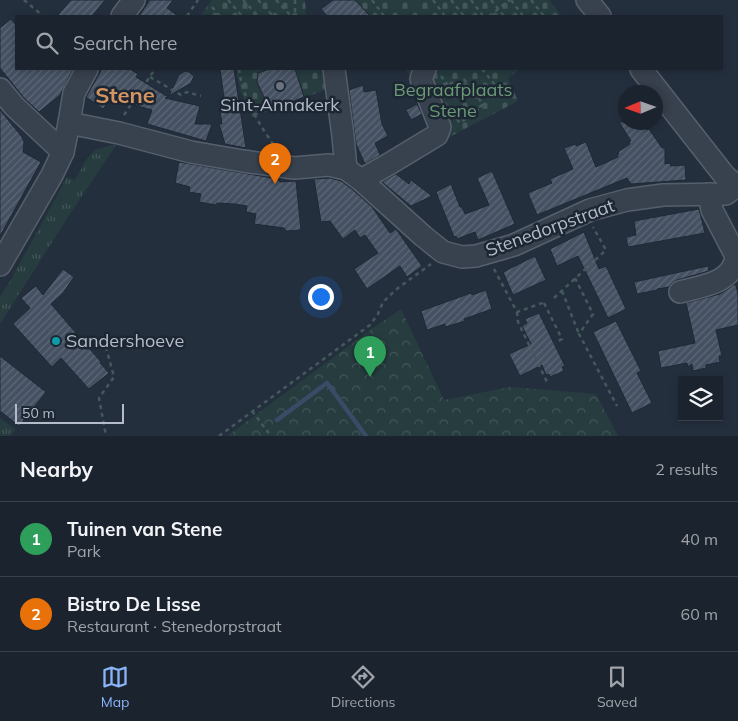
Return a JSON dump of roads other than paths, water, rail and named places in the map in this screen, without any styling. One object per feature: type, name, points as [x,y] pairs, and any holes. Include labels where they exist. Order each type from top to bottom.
[{"type":"street","points":[[123,15],[134,0]]},
{"type":"street","points":[[587,0],[599,15]]},
{"type":"street","points":[[334,70],[342,130],[353,174]]},
{"type":"street","points":[[69,123],[99,128],[191,152],[294,168],[329,165],[353,174],[389,164],[438,136],[440,127],[421,79],[425,70]]},
{"type":"street","points":[[642,70],[724,175],[737,188]]},
{"type":"street","points":[[0,265],[52,175],[63,152],[74,93],[83,77]]},
{"type":"street","points":[[1,93],[63,152]]},
{"type":"street","name":"Stenedorpstraat","points":[[353,174],[443,252],[462,257],[476,256],[514,245],[590,210],[627,200],[663,195],[726,194],[737,188]]},
{"type":"street","points":[[680,292],[721,280],[730,273],[736,263],[733,248],[712,210],[709,194]]},
{"type":"waterway","points":[[277,420],[327,383],[366,436]]},
{"type":"place","name":"Sint-Annakerk","points":[[280,86]]},
{"type":"place","name":"Bistro De Lisse","points":[[275,184]]},
{"type":"place","name":"Sandershoeve","points":[[56,341]]},
{"type":"place","name":"Tuinen van Stene","points":[[370,377]]},
{"type":"district","name":"Stene","points":[[125,95]]},
{"type":"park label","name":"Begraafplaats Stene","points":[[453,100]]}]
